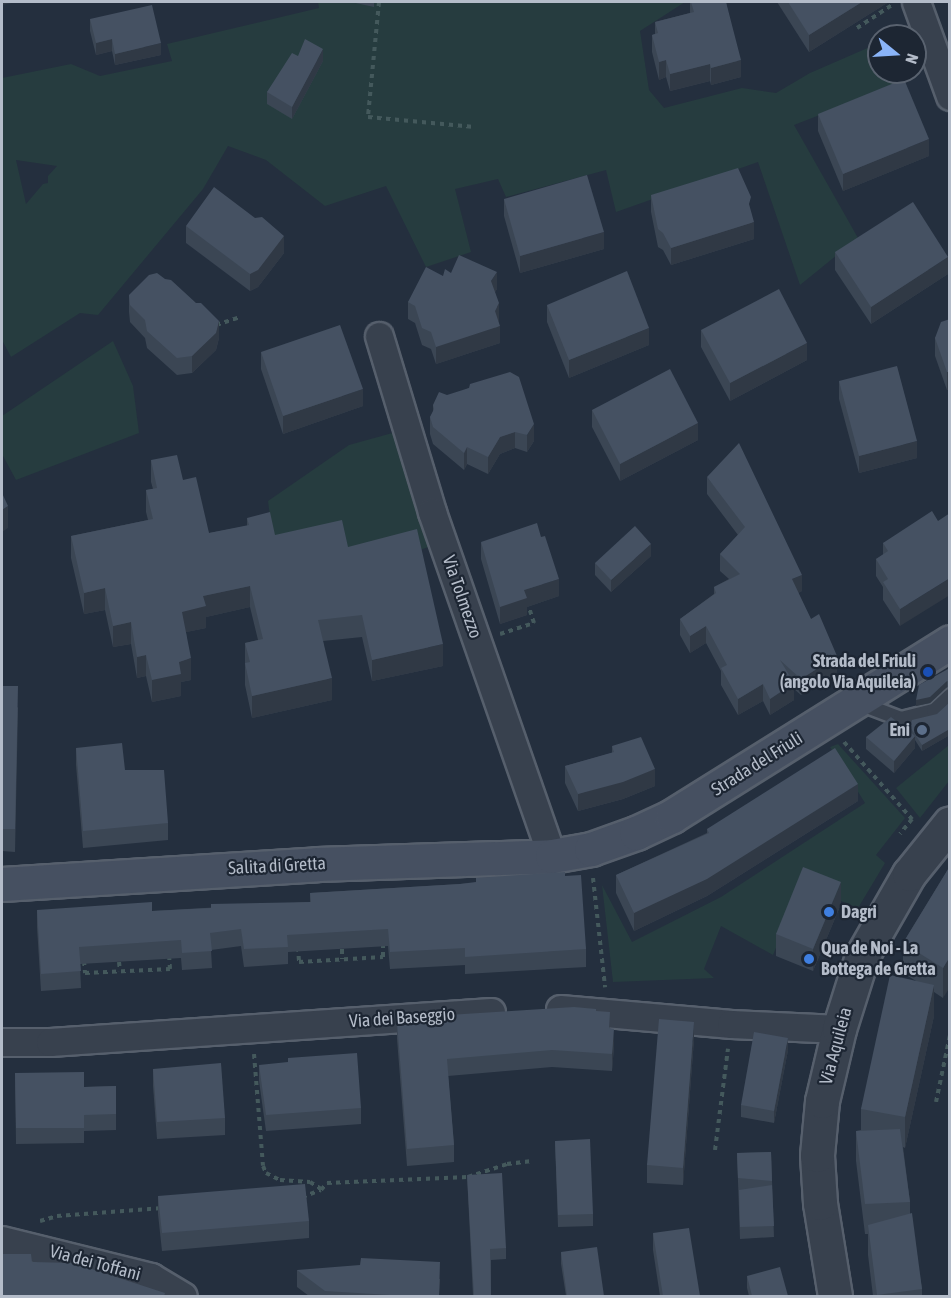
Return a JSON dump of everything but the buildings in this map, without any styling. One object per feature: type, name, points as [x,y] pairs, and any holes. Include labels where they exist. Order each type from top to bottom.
[{"type":"main road","name":"Strada del Friuli","points":[[552,856],[612,843],[672,816],[950,642]]},
{"type":"main road","name":"Salita di Gretta","points":[[2,884],[317,864],[552,856]]},
{"type":"street","points":[[916,2],[950,96]]},
{"type":"street","name":"Via Tolmezzo","points":[[379,336],[432,512],[552,856]]},
{"type":"street","name":"Via Aquileia","points":[[835,1296],[820,1203],[817,1155],[822,1101],[839,1029],[862,956],[909,874],[950,823]]},
{"type":"street","name":"Via dei Baseggio","points":[[2,1042],[252,1029],[574,1008],[731,1024],[839,1029]]},
{"type":"street","name":"Via dei Toffani","points":[[13,1242],[151,1277],[183,1296]]},
{"type":"lane","points":[[854,701],[901,719],[934,711],[950,696]]},
{"type":"path","points":[[379,2],[368,117],[475,127]]},
{"type":"path","points":[[857,28],[897,2]]},
{"type":"path","points":[[208,327],[241,317]]},
{"type":"path","points":[[519,628],[534,623],[527,601]]},
{"type":"path","points":[[838,735],[912,819],[898,837]]},
{"type":"path","points":[[592,868],[606,998]]},
{"type":"path","points":[[298,941],[299,962],[383,957],[383,943]]},
{"type":"path","points":[[84,960],[85,973],[170,969],[169,947]]},
{"type":"path","points":[[342,949],[342,959]]},
{"type":"path","points":[[119,962],[120,971]]},
{"type":"path","points":[[715,1150],[731,1024]]},
{"type":"path","points":[[252,1029],[263,1166],[266,1173],[280,1180],[310,1182],[321,1190]]},
{"type":"path","points":[[936,1102],[950,1035]]},
{"type":"path","points":[[297,1197],[308,1196],[321,1190],[327,1183],[468,1177],[507,1164],[532,1161]]},
{"type":"path","points":[[13,1242],[34,1223],[57,1216],[169,1207]]},
{"type":"green space","points":[[318,2],[685,2],[640,31],[649,90],[664,108],[742,88],[776,93],[810,73],[867,48],[867,84],[899,84],[794,125],[858,238],[800,285],[758,162],[616,212],[606,170],[506,197],[498,179],[455,189],[471,252],[426,267],[386,186],[325,206],[266,160],[228,146],[203,189],[98,315],[80,313],[11,357],[2,340],[2,78],[71,64],[100,76],[172,61],[167,44],[319,8]],"holes":[[[16,160],[57,166],[48,176],[48,183],[43,184],[26,204]]]},
{"type":"green space","points":[[113,341],[133,386],[139,433],[16,480],[2,454],[2,416]]},
{"type":"green space","points":[[396,432],[434,545],[417,551],[275,557],[268,501],[349,445]]},
{"type":"green space","points":[[838,744],[905,818],[876,855],[885,863],[858,908],[802,885],[773,955],[721,926],[704,969],[714,978],[613,982],[602,885],[632,942],[721,897],[865,803],[830,747]]},
{"type":"green space","points":[[949,745],[949,781],[920,818],[896,788]]},
{"type":"place","name":"Strada del Friuli (angolo Via Aquileia)","points":[[928,672]]},
{"type":"place","name":"Eni","points":[[922,730]]},
{"type":"place","name":"Dagri","points":[[829,912]]},
{"type":"place","name":"Qua de Noi - La Bottega de Gretta","points":[[809,959]]}]
